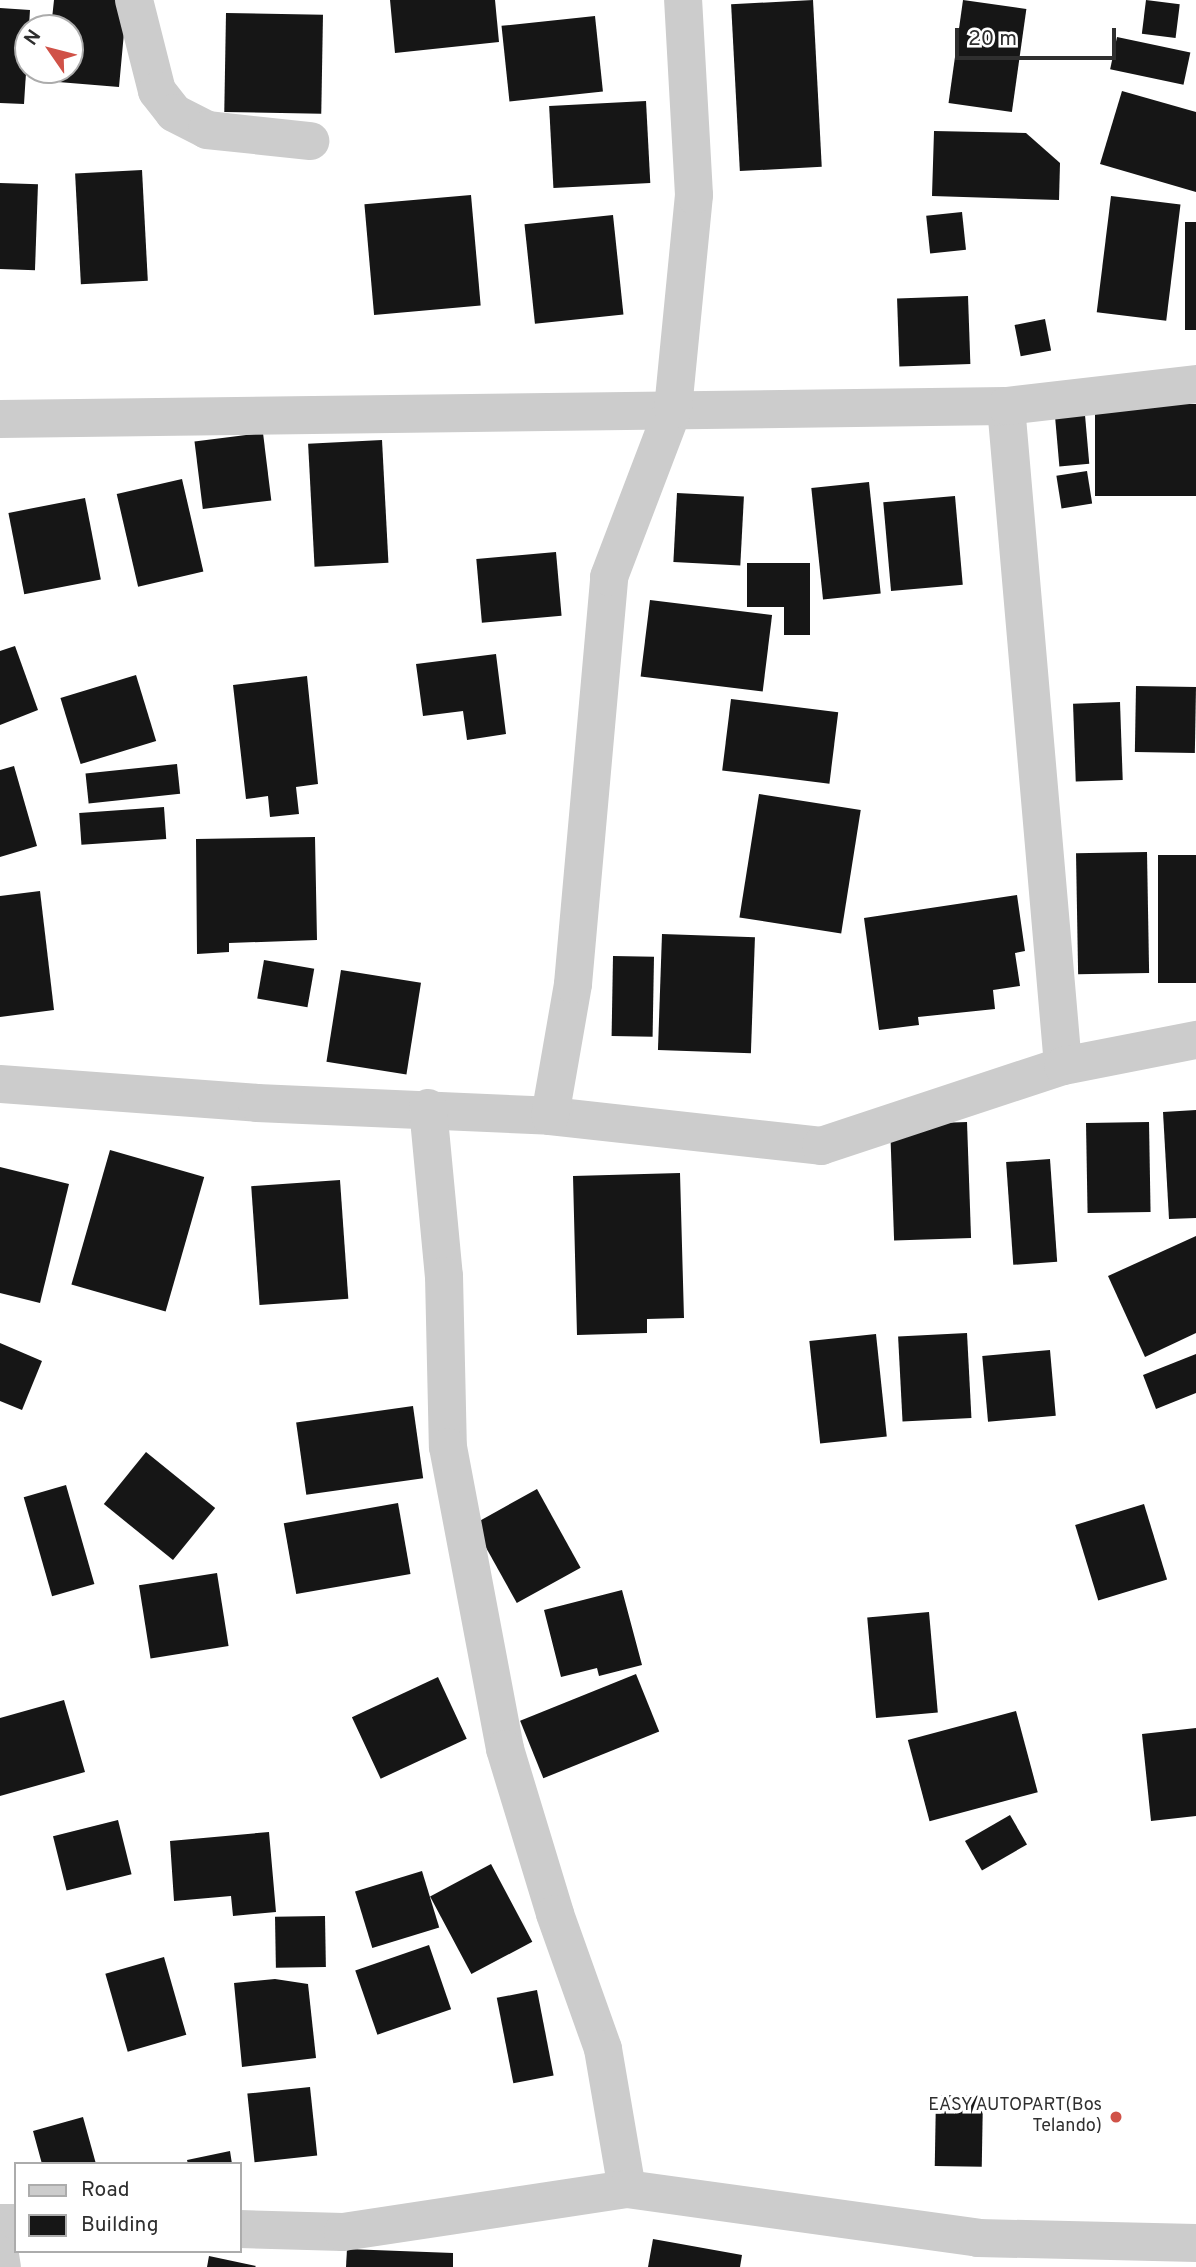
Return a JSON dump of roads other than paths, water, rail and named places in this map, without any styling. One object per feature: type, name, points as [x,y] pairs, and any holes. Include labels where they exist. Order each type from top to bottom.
[{"type":"street","points":[[134,0],[157,91],[174,113],[207,130],[310,141]]},
{"type":"street","points":[[550,1116],[573,984],[609,577],[673,409],[694,195],[683,0]]},
{"type":"street","points":[[0,419],[1006,406],[1196,384]]},
{"type":"street","points":[[1006,406],[1063,1066]]},
{"type":"street","points":[[0,1084],[257,1103],[428,1108],[550,1116],[821,1146],[1063,1066],[1196,1040]]},
{"type":"street","points":[[428,1108],[444,1276],[451,1461],[505,1749],[555,1914],[603,2049],[627,2189]]},
{"type":"street","points":[[242,2229],[343,2232],[627,2189],[978,2238],[1196,2243]]},
{"type":"street","points":[[0,2255],[2,2267]]},
{"type":"place","name":"EASY AUTOPART(Bos Telando)","points":[[1116,2117]]}]
